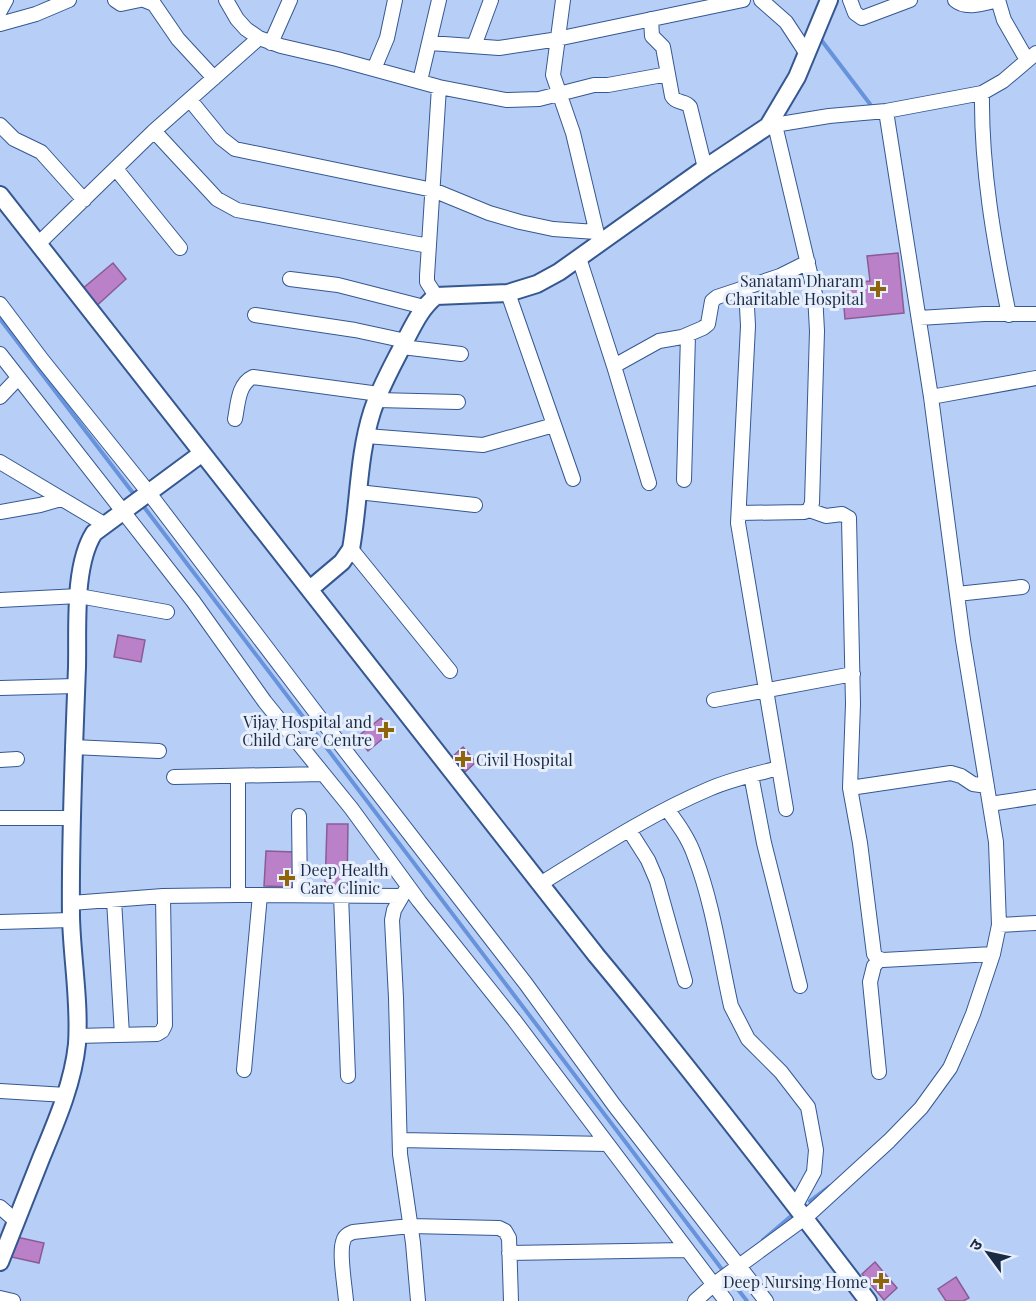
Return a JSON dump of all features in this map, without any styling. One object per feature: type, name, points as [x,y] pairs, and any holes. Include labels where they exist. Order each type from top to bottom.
[{"type":"street","points":[[0,11],[6,0]]},
{"type":"street","points":[[0,24],[36,14],[69,0]]},
{"type":"street","points":[[115,0],[121,4],[142,0],[154,4],[178,39],[214,78]]},
{"type":"street","points":[[226,0],[246,29],[265,40],[439,87],[516,101],[559,96],[594,85],[608,86],[668,74]]},
{"type":"street","points":[[38,244],[154,132],[214,78],[265,40],[290,0]]},
{"type":"street","points":[[374,69],[387,38],[395,0]]},
{"type":"street","points":[[420,81],[439,0]]},
{"type":"street","points":[[474,46],[491,0]]},
{"type":"street","points":[[563,0],[553,75],[573,133],[598,238]]},
{"type":"street","points":[[430,42],[499,48],[557,39],[743,0]]},
{"type":"street","points":[[762,0],[786,22],[807,54]]},
{"type":"street","points":[[808,510],[812,503],[818,331],[815,294],[772,126],[797,77],[829,0]]},
{"type":"street","points":[[850,0],[855,13],[862,18],[910,0]]},
{"type":"street","points":[[290,279],[338,285],[430,302],[508,293],[537,284],[579,258],[598,238],[772,126],[829,116],[886,111],[982,93],[1003,81],[1032,56],[1004,20],[998,0],[962,5],[955,0]]},
{"type":"street","points":[[651,19],[652,36],[663,47],[673,99],[686,103],[690,107],[705,168]]},
{"type":"street","points":[[310,589],[342,562],[351,549],[366,436],[378,397],[404,344],[430,302],[429,246],[439,87]]},
{"type":"street","points":[[982,93],[982,130],[987,182],[994,236],[1009,315]]},
{"type":"street","points":[[190,100],[221,138],[235,148],[433,190],[489,213],[520,222],[598,238]]},
{"type":"street","points":[[695,1301],[801,1211],[889,1141],[921,1108],[940,1083],[958,1050],[993,954],[999,925],[996,842],[957,594],[931,397],[886,111]]},
{"type":"street","points":[[0,125],[14,139],[41,152],[84,200]]},
{"type":"street","points":[[154,132],[217,199],[237,210],[429,246]]},
{"type":"street","points":[[116,169],[180,248]]},
{"type":"street","points":[[0,195],[540,884],[801,1211],[868,1301]]},
{"type":"street","points":[[579,258],[650,483]]},
{"type":"street","points":[[614,366],[659,341],[688,334],[708,324],[712,301],[717,297],[746,288],[808,262]]},
{"type":"street","points":[[746,288],[748,326],[739,538],[786,809]]},
{"type":"street","points":[[508,293],[573,478]]},
{"type":"street","points":[[0,304],[43,361],[138,501],[193,601],[265,702],[323,774],[405,891],[514,1020],[686,1250],[766,1301]]},
{"type":"street","points":[[919,318],[1036,314]]},
{"type":"street","points":[[255,315],[355,330],[404,344],[461,354]]},
{"type":"street","points":[[684,480],[688,334]]},
{"type":"street","points":[[0,354],[18,378],[138,501],[323,722],[526,984],[614,1105],[726,1276],[726,1301]]},
{"type":"street","points":[[235,419],[243,385],[254,377],[378,397],[458,402]]},
{"type":"street","points":[[0,397],[18,378]]},
{"type":"street","points":[[931,397],[1036,378]]},
{"type":"street","points":[[366,436],[483,445],[554,425]]},
{"type":"street","points":[[0,1262],[66,1095],[71,1080],[77,1036],[71,912],[70,818],[82,558],[94,533],[104,524],[201,454]]},
{"type":"street","points":[[0,462],[104,524]]},
{"type":"street","points":[[358,492],[474,505]]},
{"type":"street","points":[[0,512],[61,499]]},
{"type":"street","points":[[739,513],[804,512],[808,510],[826,516],[842,514],[849,518],[852,674],[850,788],[860,843],[874,954],[880,959],[993,954]]},
{"type":"street","points":[[351,549],[450,671]]},
{"type":"street","points":[[957,594],[1022,587]]},
{"type":"street","points":[[0,600],[79,597],[166,612]]},
{"type":"street","points":[[714,700],[766,688],[852,674]]},
{"type":"street","points":[[0,688],[76,686]]},
{"type":"street","points":[[73,747],[159,751]]},
{"type":"street","points":[[0,760],[17,759]]},
{"type":"street","points":[[540,884],[629,830],[710,788],[780,768]]},
{"type":"street","points":[[850,788],[951,773],[973,784],[987,786]]},
{"type":"street","points":[[174,777],[323,774]]},
{"type":"street","points":[[751,775],[764,843],[800,986]]},
{"type":"street","points":[[238,776],[238,895]]},
{"type":"street","points":[[990,804],[1036,797]]},
{"type":"street","points":[[667,809],[681,828],[695,856],[708,898],[731,1006],[738,1022],[748,1039],[780,1072],[808,1107],[816,1150],[814,1172],[801,1211]]},
{"type":"street","points":[[299,816],[300,895]]},
{"type":"street","points":[[0,818],[70,818]]},
{"type":"street","points":[[629,830],[648,860],[657,880],[685,981]]},
{"type":"street","points":[[0,922],[71,912],[114,900],[163,896],[341,896],[405,891]]},
{"type":"street","points":[[405,891],[394,910],[392,920],[399,1140],[418,1301]]},
{"type":"street","points":[[244,1071],[260,895]]},
{"type":"street","points":[[77,1036],[156,1034],[162,1031],[165,1025],[163,896]]},
{"type":"street","points":[[341,896],[348,1076]]},
{"type":"street","points":[[114,900],[122,1035]]},
{"type":"street","points":[[999,925],[1036,923]]},
{"type":"street","points":[[879,1072],[870,982],[874,966],[880,959]]},
{"type":"street","points":[[0,1091],[66,1095]]},
{"type":"street","points":[[399,1140],[607,1144]]},
{"type":"street","points":[[0,1207],[16,1221]]},
{"type":"street","points":[[346,1301],[342,1249],[343,1240],[347,1235],[353,1232],[410,1226],[499,1228],[505,1231],[509,1238],[511,1301]]},
{"type":"street","points":[[509,1252],[686,1250]]},
{"type":"street","points":[[0,1298],[13,1301]]},
{"type":"building","points":[[898,253],[904,313],[845,319],[842,284],[870,281],[867,256]]},
{"type":"building","points":[[113,263],[126,279],[93,309],[81,290]]},
{"type":"building","points":[[118,635],[145,640],[141,662],[114,657]]},
{"type":"building","points":[[381,718],[392,731],[368,751],[357,737]]},
{"type":"building","points":[[463,747],[476,762],[465,772],[452,757]]},
{"type":"building","points":[[327,824],[348,824],[347,889],[325,888]]},
{"type":"building","points":[[266,851],[295,852],[293,887],[264,886]]},
{"type":"building","points":[[12,1236],[44,1243],[39,1263],[7,1256]]},
{"type":"building","points":[[875,1262],[897,1288],[884,1300],[862,1274]]},
{"type":"building","points":[[956,1277],[969,1298],[963,1301],[946,1301],[938,1289]]},
{"type":"waterway","points":[[822,41],[870,104]]},
{"type":"waterway","points":[[0,319],[136,497]]},
{"type":"waterway","points":[[141,503],[724,1272]]},
{"type":"waterway","points":[[810,1201],[830,1186]]},
{"type":"waterway","points":[[763,1240],[790,1217]]},
{"type":"waterway","points":[[729,1278],[747,1301]]},
{"type":"place","name":"Sanatam Dharam Charitable Hospital","points":[[878,289]]},
{"type":"place","name":"Vijay Hospital and Child Care Centre","points":[[386,730]]},
{"type":"place","name":"Civil Hospital","points":[[463,759]]},
{"type":"place","name":"Deep Health Care Clinic","points":[[287,878]]},
{"type":"place","name":"Deep Nursing Home","points":[[881,1281]]}]
